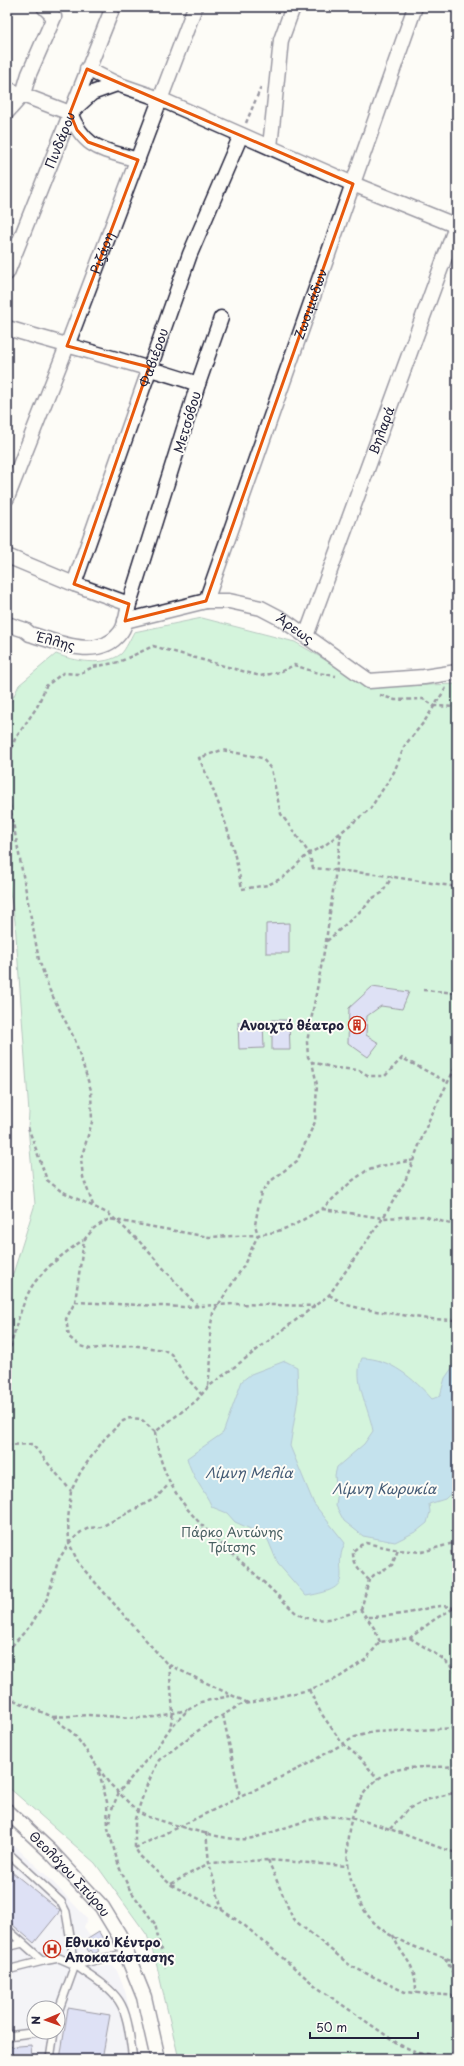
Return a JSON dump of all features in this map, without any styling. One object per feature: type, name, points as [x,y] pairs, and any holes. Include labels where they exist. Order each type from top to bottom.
[{"type":"street","points":[[7,112],[23,94],[29,74],[54,18],[44,7]]},
{"type":"street","name":"Πινδάρου","points":[[7,274],[87,69],[114,7]]},
{"type":"street","name":"Ριζάρη","points":[[7,498],[67,346],[196,7]]},
{"type":"street","points":[[270,147],[281,40],[293,7]]},
{"type":"street","name":"Ζωσιμάδων","points":[[206,601],[415,7]]},
{"type":"street","points":[[87,69],[116,84],[160,99],[353,184],[457,225]]},
{"type":"street","points":[[70,113],[92,93],[116,84]]},
{"type":"street","points":[[7,89],[70,113],[77,130],[88,142],[138,160]]},
{"type":"street","name":"Φαβιέρου","points":[[74,584],[149,367],[190,254],[241,135]]},
{"type":"street","name":"Βηλαρά","points":[[306,636],[457,225]]},
{"type":"street","points":[[198,384],[221,318]]},
{"type":"street","name":"Μετσόβου","points":[[7,328],[67,346],[149,367],[198,384],[129,604]]},
{"type":"street","points":[[7,556],[74,584],[129,604]]},
{"type":"street","name":"Άρεως","points":[[125,621],[206,601],[229,601],[261,608],[282,619],[369,681],[424,677],[456,671]]},
{"type":"street","name":"Έλλης","points":[[7,624],[25,630],[30,634],[75,647],[101,647],[108,644],[120,634],[129,604]]},
{"type":"street","name":"Θεολόγου Σπύρου","points":[[7,1811],[51,1852],[102,1907],[119,1934],[144,1997],[158,2059]]},
{"type":"lane","points":[[7,1852],[61,1902],[66,1912],[75,1965],[62,2000]]},
{"type":"lane","points":[[7,1929],[43,1961]]},
{"type":"lane","points":[[7,1948],[23,1943]]},
{"type":"lane","points":[[75,1965],[127,1953]]},
{"type":"lane","points":[[7,1970],[59,1958],[75,1965],[103,1986],[119,2001],[126,2019],[133,2059]]},
{"type":"lane","points":[[7,2036],[26,2034]]},
{"type":"lane","points":[[50,2059],[53,2040]]},
{"type":"path","points":[[7,762],[15,739],[38,707],[46,686],[52,681],[63,673],[78,674],[93,667],[119,662],[153,646],[260,676],[280,672],[294,665],[318,673],[341,676]]},
{"type":"path","points":[[456,671],[435,706],[405,745],[400,760],[385,788],[370,809],[341,834],[324,846],[309,853],[284,877],[268,885],[242,889],[235,851],[220,804],[199,758],[222,750],[262,758],[271,769],[281,814],[309,853],[313,868],[392,877],[457,887]]},
{"type":"path","points":[[376,694],[394,700],[423,699],[435,706],[457,707]]},
{"type":"path","points":[[7,791],[39,960],[49,989],[76,1040],[91,1090],[92,1122],[81,1159],[83,1177],[94,1205]]},
{"type":"path","points":[[208,1387],[211,1359],[211,1318],[213,1313],[242,1267],[258,1235],[255,1225],[262,1192],[272,1180],[297,1161],[315,1122],[317,1085],[312,1062],[308,1057],[307,1042],[326,941],[341,834]]},
{"type":"path","points":[[326,941],[366,906],[371,899],[382,893],[392,877]]},
{"type":"path","points":[[423,990],[457,993]]},
{"type":"path","points":[[312,1062],[335,1068],[358,1070],[369,1076],[385,1076],[402,1058],[448,1082]]},
{"type":"path","points":[[155,1432],[202,1395],[208,1387],[329,1295],[383,1218],[414,1160],[429,1120],[457,1064]]},
{"type":"path","points":[[28,1127],[47,1180],[61,1191],[94,1205],[109,1214],[139,1241],[198,1307]]},
{"type":"path","points":[[9,1354],[14,1329],[34,1283],[59,1257],[84,1240],[94,1228],[109,1219],[209,1237],[258,1235],[292,1226],[322,1209],[352,1181],[366,1171],[381,1166],[414,1160]]},
{"type":"path","points":[[322,1209],[383,1218],[424,1216],[457,1226]]},
{"type":"path","points":[[84,1240],[75,1302],[66,1318],[65,1325],[69,1337],[74,1342],[90,1349],[130,1345],[164,1350],[171,1354],[186,1377],[202,1395]]},
{"type":"path","points":[[329,1295],[347,1305],[363,1309],[428,1319],[457,1320]]},
{"type":"path","points":[[75,1302],[198,1307],[219,1305],[315,1306]]},
{"type":"path","points":[[248,1703],[230,1696],[169,1665],[79,1564],[69,1543],[68,1520],[71,1491],[81,1471],[93,1454],[123,1421],[136,1418],[141,1419],[155,1432],[157,1451],[169,1484],[182,1504],[219,1543],[296,1613],[305,1618],[325,1621],[361,1610]]},
{"type":"path","points":[[7,1445],[32,1444],[71,1491]]},
{"type":"path","points":[[7,1651],[31,1625],[48,1597],[58,1561],[69,1543],[81,1532],[89,1528],[101,1527],[156,1498],[169,1484]]},
{"type":"path","points":[[369,1580],[353,1556],[353,1551],[361,1545],[366,1543],[398,1550],[422,1552],[457,1542]]},
{"type":"path","points":[[457,1549],[451,1550],[452,1557],[457,1556]]},
{"type":"path","points":[[361,1610],[369,1580],[374,1575],[392,1565],[398,1550]]},
{"type":"path","points":[[457,1602],[454,1608],[435,1619],[410,1638],[380,1642],[365,1660],[338,1678],[309,1690],[248,1703],[203,1727],[159,1760],[146,1787],[134,1828],[135,1848],[140,1856],[171,1885],[222,1910],[244,1925],[318,1988],[400,2045],[419,2052],[457,2057]]},
{"type":"path","points":[[367,1617],[408,1613],[436,1607],[454,1608],[457,1610]]},
{"type":"path","points":[[361,1610],[367,1617],[380,1642]]},
{"type":"path","points":[[410,1638],[442,1658],[457,1673]]},
{"type":"path","points":[[169,1665],[173,1712],[170,1729]]},
{"type":"path","points":[[309,1690],[321,1713],[342,1743],[361,1759],[378,1779]]},
{"type":"path","points":[[108,1828],[112,1809],[119,1792],[155,1750],[170,1729],[188,1710],[201,1702],[230,1696]]},
{"type":"path","points":[[7,1697],[53,1717],[75,1735],[109,1783],[138,1812],[148,1817],[226,1837],[244,1839],[273,1833],[313,1820],[336,1816],[390,1829],[457,1853]]},
{"type":"path","points":[[53,1717],[90,1715],[136,1718],[188,1710]]},
{"type":"path","points":[[223,1715],[240,1796]]},
{"type":"path","points":[[135,1848],[209,1814],[240,1796],[302,1767],[355,1736],[372,1732],[457,1728]]},
{"type":"path","points":[[457,1766],[402,1770],[391,1772],[378,1779],[366,1789],[359,1801],[348,1842],[348,1866],[354,1891],[362,1907],[380,1928],[423,1950],[457,1962]]},
{"type":"path","points":[[99,1770],[107,1802],[108,1828],[119,1867],[125,1881],[155,1924],[166,1968]]},
{"type":"path","points":[[390,1829],[408,1809],[426,1800],[457,1792]]},
{"type":"path","points":[[206,1832],[209,1862],[222,1910]]},
{"type":"path","points":[[171,1885],[209,1862],[268,1860],[348,1866]]},
{"type":"path","points":[[268,1860],[290,1913],[299,1925],[351,1966],[405,1992],[457,1996]]},
{"type":"path","points":[[392,1935],[415,1974],[416,1993]]},
{"type":"path","points":[[445,1958],[457,1980]]},
{"type":"highlighted area","points":[[87,69],[353,184],[206,601],[125,621],[129,604],[74,584],[149,367],[67,346],[138,160],[88,142],[77,130],[70,113]]},
{"type":"shaded area","name":"Εθνικό Κέντρο Αποκατάστασης","points":[[7,1839],[46,1875],[85,1916],[87,1919],[84,1927],[91,1937],[99,1932],[105,1942],[97,1947],[94,1954],[97,1966],[113,1966],[117,1971],[125,1991],[140,2059],[7,2059]]},
{"type":"green space","name":"Πάρκο Αντώνης Τρίτσης","points":[[202,618],[295,642],[371,687],[457,684],[457,2059],[179,2059],[155,1958],[147,1935],[95,1863],[7,1786],[7,1293],[35,1204],[28,1127],[29,1113],[15,921],[7,876],[7,710],[19,685],[56,654],[80,661],[98,662],[114,658],[121,654],[134,632]]},
{"type":"water","name":"Λίμνη Κωρυκία","points":[[362,1358],[382,1362],[401,1371],[432,1399],[440,1396],[445,1378],[457,1361],[457,1488],[445,1499],[429,1504],[430,1512],[427,1523],[417,1531],[395,1542],[363,1536],[344,1521],[336,1506],[337,1498],[335,1475],[337,1467],[364,1444],[373,1431],[360,1385],[359,1367]]},
{"type":"water","name":"Λίμνη Μελία","points":[[285,1361],[297,1367],[298,1398],[290,1446],[314,1504],[345,1543],[341,1554],[341,1577],[339,1583],[334,1588],[306,1596],[278,1564],[268,1540],[255,1531],[235,1522],[227,1513],[212,1507],[195,1478],[187,1458],[223,1433],[242,1381],[251,1374]]},
{"type":"building","points":[[289,923],[289,953],[266,953],[266,924]]},
{"type":"building","name":"Ανοιχτό θέατρο","points":[[372,987],[409,992],[402,1009],[381,1006],[367,1016],[366,1035],[379,1043],[368,1057],[348,1043],[349,1008]]},
{"type":"building","points":[[272,1020],[289,1020],[290,1050],[272,1050]]},
{"type":"building","points":[[263,1021],[264,1048],[239,1049],[238,1022]]},
{"type":"building","points":[[7,1868],[60,1911],[34,1943],[7,1920]]},
{"type":"building","points":[[99,1932],[105,1942],[97,1947],[99,1951],[94,1954],[91,1950],[89,1952],[83,1942]]},
{"type":"building","points":[[68,2008],[110,2015],[102,2059],[60,2059],[63,2040],[66,2040],[66,2021]]},
{"type":"building","points":[[31,2045],[32,2059],[7,2059],[7,2047]]},
{"type":"place","name":"Ανοιχτό θέατρο","points":[[357,1025]]},
{"type":"place","name":"Εθνικό Κέντρο Αποκατάστασης","points":[[52,1949]]}]
